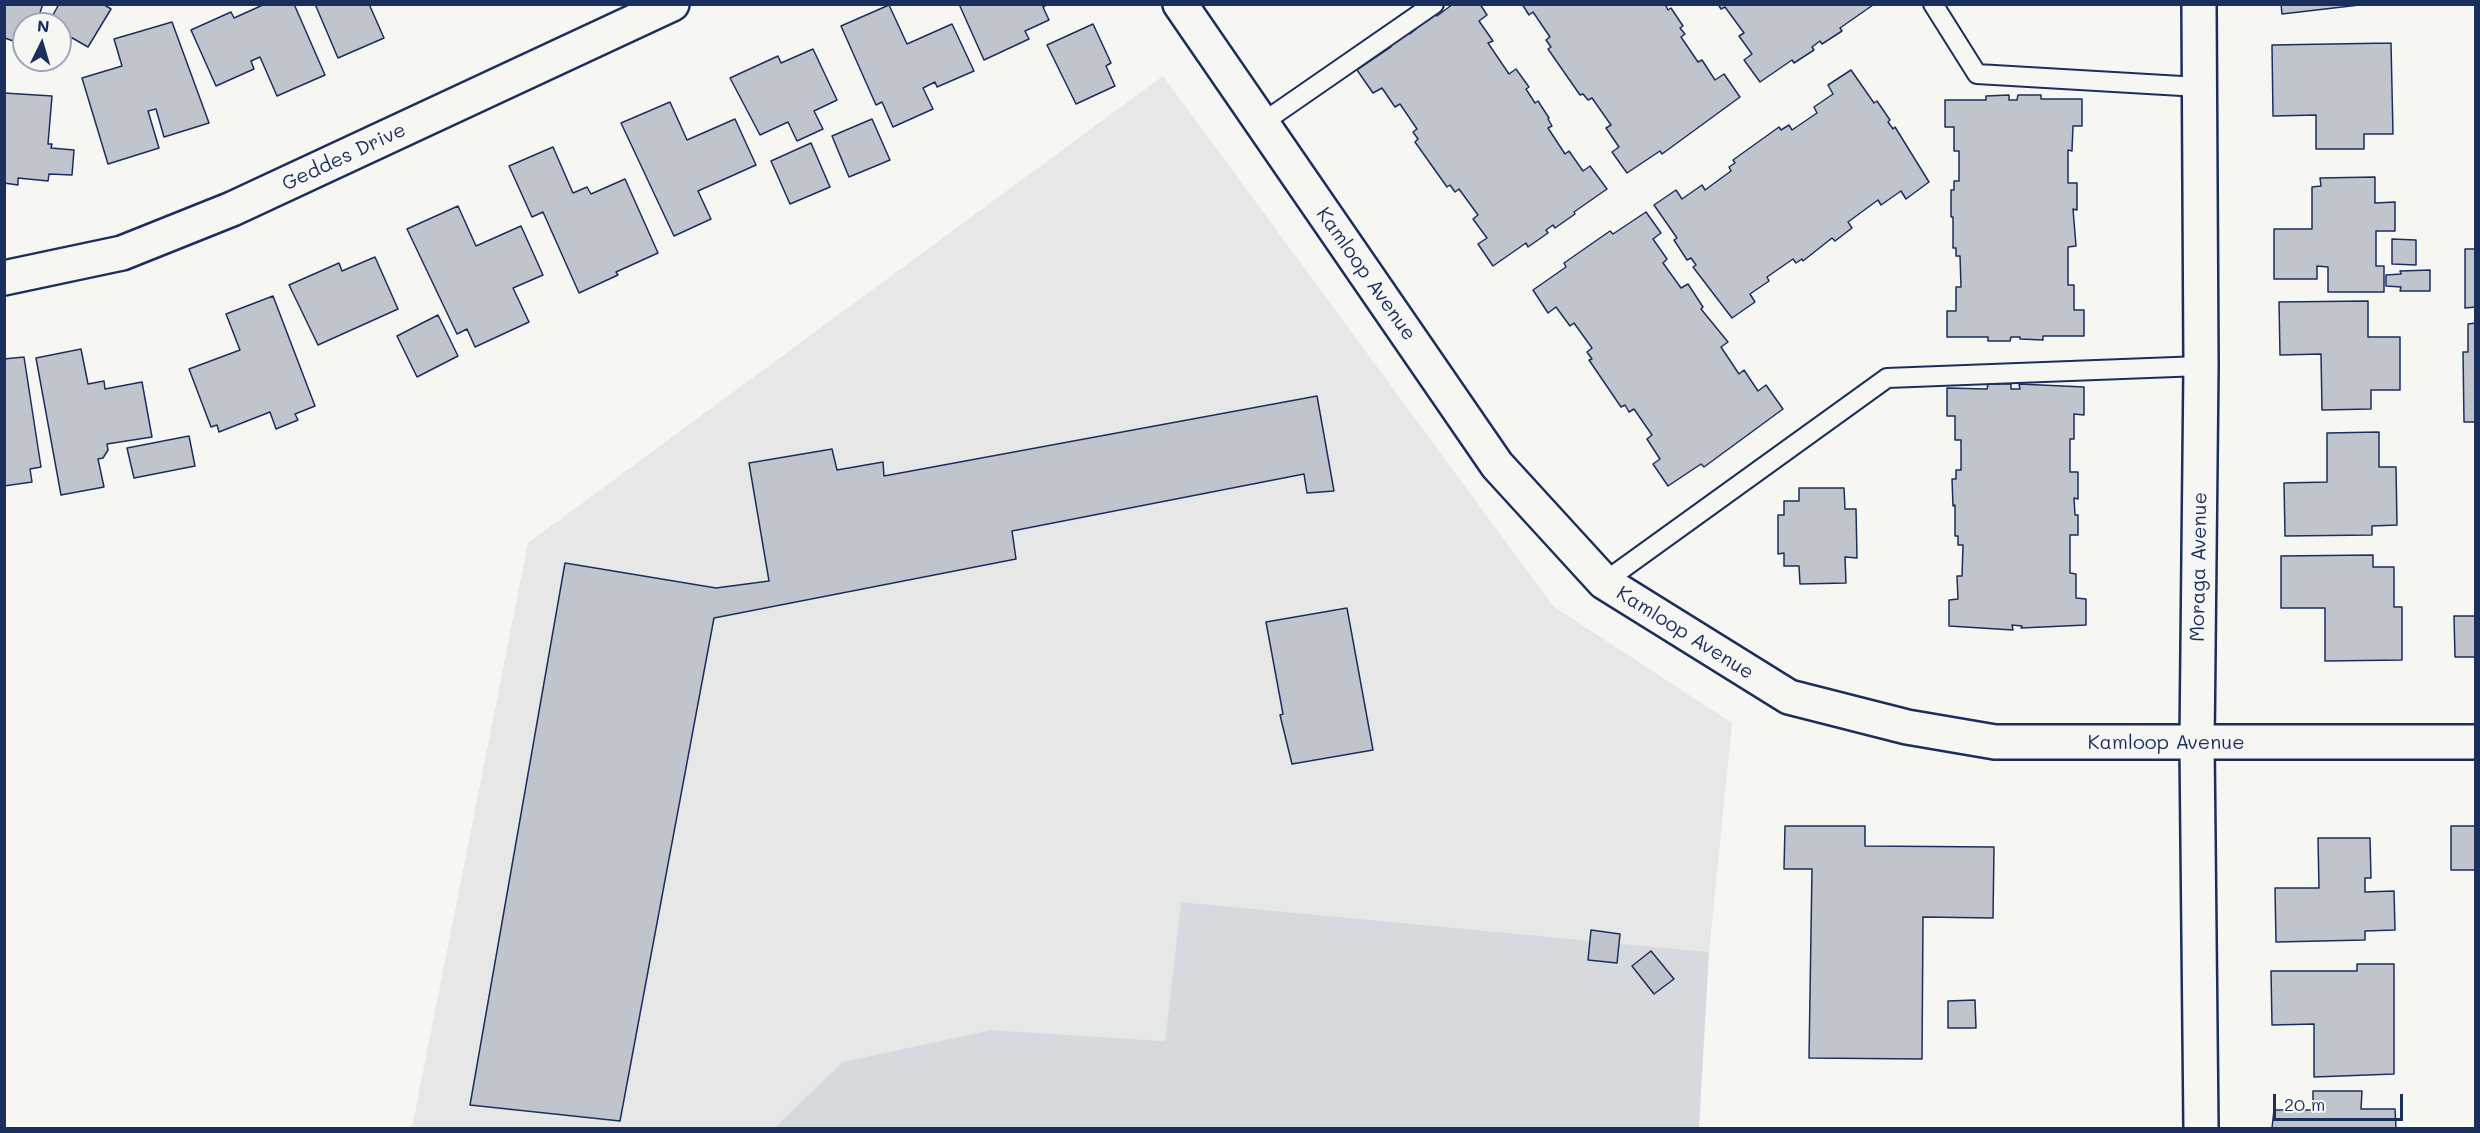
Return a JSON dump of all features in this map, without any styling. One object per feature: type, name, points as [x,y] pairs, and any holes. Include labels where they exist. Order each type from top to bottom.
[{"type":"street","name":"Geddes Drive","points":[[4,278],[122,253],[221,214],[672,4]]},
{"type":"street","name":"Kamloop Avenue","points":[[1180,4],[1497,465],[1604,582],[1789,697],[1907,727],[1995,742],[2197,744],[2475,742]]},
{"type":"street","name":"Moraga Avenue","points":[[2199,4],[2201,366],[2197,744],[2201,1128]]},
{"type":"lane","points":[[1262,123],[1434,4]]},
{"type":"lane","points":[[1933,4],[1977,75],[2199,87]]},
{"type":"lane","points":[[1604,582],[1887,378],[2201,366]]},
{"type":"shaded area","points":[[1163,76],[1553,606],[1732,723],[1709,952],[1181,902],[1165,1041],[991,1030],[844,1062],[774,1128],[412,1128],[528,543]]},
{"type":"shaded area","points":[[1181,902],[1709,952],[1699,1128],[774,1128],[843,1062],[991,1030],[1165,1041]]},
{"type":"building","points":[[4,4],[43,4],[40,12],[12,12],[12,41],[5,38],[4,40]]},
{"type":"building","points":[[59,4],[103,4],[111,9],[88,47],[72,38],[72,12],[55,12]]},
{"type":"building","points":[[265,4],[294,4],[325,75],[277,96],[260,57],[251,61],[254,69],[216,86],[191,30],[231,12],[234,18]]},
{"type":"building","points":[[315,4],[369,4],[384,38],[338,58]]},
{"type":"building","points":[[959,4],[1048,4],[1043,7],[1049,20],[1025,31],[1029,39],[984,60]]},
{"type":"building","points":[[1453,4],[1480,4],[1487,15],[1479,21],[1493,41],[1488,43],[1509,74],[1516,69],[1529,87],[1526,89],[1535,103],[1538,101],[1549,118],[1552,126],[1548,128],[1565,154],[1569,151],[1583,171],[1590,166],[1607,189],[1555,228],[1553,225],[1546,230],[1548,233],[1528,247],[1526,243],[1493,266],[1478,244],[1487,238],[1473,219],[1478,215],[1459,189],[1455,192],[1450,185],[1447,187],[1415,142],[1418,139],[1413,132],[1417,129],[1400,104],[1395,107],[1382,88],[1373,93],[1357,70],[1391,47],[1389,44],[1408,30],[1410,34],[1417,28],[1416,26],[1435,13],[1437,16]]},
{"type":"building","points":[[1522,4],[1665,4],[1668,10],[1671,8],[1683,26],[1680,28],[1685,34],[1681,37],[1698,62],[1702,60],[1715,80],[1724,74],[1740,97],[1662,154],[1660,151],[1627,173],[1612,152],[1619,147],[1606,128],[1611,125],[1592,98],[1588,100],[1583,94],[1580,95],[1548,49],[1551,47],[1546,40],[1550,37],[1533,12],[1529,15]]},
{"type":"building","points":[[1718,4],[1873,5],[1840,28],[1842,31],[1822,44],[1820,41],[1812,47],[1814,50],[1794,63],[1792,60],[1760,82],[1744,60],[1752,54],[1739,36],[1744,33],[1725,7],[1721,9]]},
{"type":"building","points":[[2281,4],[2368,4],[2282,14]]},
{"type":"building","points":[[889,5],[907,44],[952,24],[974,71],[937,87],[935,82],[923,88],[933,109],[893,127],[882,102],[876,105],[841,26]]},
{"type":"building","points":[[172,22],[209,123],[164,137],[156,109],[148,111],[159,148],[108,164],[82,78],[122,66],[114,39]]},
{"type":"building","points":[[1093,24],[1111,63],[1106,66],[1115,86],[1076,104],[1047,45]]},
{"type":"building","points":[[2391,43],[2393,134],[2364,134],[2364,149],[2316,149],[2316,115],[2273,116],[2272,45]]},
{"type":"building","points":[[813,49],[837,100],[814,111],[823,129],[797,141],[788,122],[760,135],[730,78],[778,56],[781,63]]},
{"type":"building","points":[[1851,70],[1874,103],[1877,101],[1890,120],[1888,122],[1893,129],[1895,127],[1929,182],[1906,199],[1901,191],[1881,205],[1878,200],[1848,222],[1852,228],[1835,241],[1832,238],[1803,261],[1802,259],[1796,263],[1793,259],[1767,277],[1769,281],[1750,294],[1755,302],[1732,318],[1693,267],[1696,265],[1691,258],[1687,260],[1674,240],[1677,238],[1654,205],[1676,190],[1682,199],[1702,185],[1705,190],[1731,171],[1729,167],[1735,163],[1733,160],[1779,127],[1781,130],[1789,125],[1792,130],[1817,113],[1814,107],[1833,94],[1828,85]]},
{"type":"building","points":[[4,93],[52,96],[48,144],[52,144],[51,148],[74,150],[72,175],[49,174],[48,181],[18,178],[18,185],[4,183]]},
{"type":"building","points":[[2009,95],[2009,100],[2017,100],[2018,95],[2041,95],[2041,99],[2082,99],[2082,126],[2073,126],[2072,151],[2068,150],[2068,183],[2077,183],[2077,210],[2073,209],[2076,246],[2068,247],[2068,285],[2074,285],[2074,310],[2084,310],[2084,336],[2043,336],[2043,340],[2011,337],[2010,341],[1988,341],[1988,337],[1947,337],[1947,311],[1956,311],[1956,287],[1961,287],[1960,256],[1956,256],[1956,248],[1953,248],[1953,217],[1951,217],[1951,190],[1954,190],[1954,181],[1959,181],[1959,151],[1954,151],[1954,127],[1945,127],[1945,100],[1986,100],[1986,96]]},
{"type":"building","points":[[670,102],[687,140],[735,119],[756,165],[698,191],[711,219],[674,236],[621,123]]},
{"type":"building","points":[[872,119],[890,160],[849,177],[832,136]]},
{"type":"building","points":[[811,143],[830,187],[790,204],[771,161]]},
{"type":"building","points":[[553,147],[573,193],[587,187],[591,194],[625,179],[658,253],[616,272],[618,275],[579,293],[543,212],[532,217],[509,166]]},
{"type":"building","points":[[2375,177],[2375,203],[2395,202],[2395,231],[2376,231],[2376,266],[2384,266],[2384,292],[2328,292],[2328,267],[2317,266],[2317,279],[2274,279],[2274,229],[2312,229],[2312,187],[2321,186],[2320,178]]},
{"type":"building","points":[[458,206],[476,246],[521,226],[543,275],[513,288],[529,322],[475,347],[467,329],[457,334],[407,229]]},
{"type":"building","points":[[1646,212],[1661,233],[1653,239],[1667,259],[1663,263],[1681,288],[1688,284],[1703,307],[1701,309],[1728,342],[1721,347],[1739,374],[1744,370],[1758,391],[1766,385],[1783,409],[1704,467],[1701,464],[1668,486],[1653,464],[1660,459],[1647,439],[1652,435],[1634,409],[1629,412],[1625,405],[1621,407],[1589,360],[1592,359],[1587,352],[1592,348],[1574,323],[1570,326],[1556,307],[1548,313],[1533,290],[1566,267],[1564,263],[1610,231],[1613,234]]},
{"type":"building","points":[[2392,239],[2416,240],[2416,265],[2392,264]]},
{"type":"building","points":[[2465,249],[2476,249],[2476,307],[2465,308]]},
{"type":"building","points":[[375,257],[398,309],[318,345],[289,285],[339,263],[342,271]]},
{"type":"building","points":[[2430,270],[2430,291],[2400,291],[2401,287],[2386,286],[2386,275],[2401,274],[2400,271]]},
{"type":"building","points":[[273,296],[315,406],[295,414],[298,420],[276,429],[270,412],[219,432],[217,425],[211,427],[189,369],[240,350],[226,314]]},
{"type":"building","points":[[2368,301],[2368,337],[2400,337],[2400,390],[2371,390],[2371,409],[2322,410],[2321,354],[2280,355],[2279,302]]},
{"type":"building","points":[[438,315],[458,356],[417,377],[397,336]]},
{"type":"building","points":[[2476,323],[2476,422],[2464,422],[2463,352],[2468,352],[2468,324]]},
{"type":"building","points":[[81,349],[88,384],[104,381],[105,389],[142,382],[152,437],[107,444],[108,450],[103,458],[98,459],[104,487],[61,495],[36,358]]},
{"type":"building","points":[[24,357],[41,467],[30,469],[32,482],[4,486],[4,359]]},
{"type":"building","points":[[1988,384],[2011,384],[2011,389],[2020,389],[2019,384],[2084,387],[2084,415],[2074,414],[2074,439],[2070,439],[2070,472],[2078,472],[2078,499],[2074,498],[2075,515],[2078,515],[2078,535],[2070,535],[2070,573],[2076,574],[2076,598],[2086,599],[2086,625],[2021,628],[2022,626],[2012,625],[2013,630],[1949,626],[1949,600],[1958,599],[1957,576],[1962,576],[1963,545],[1958,545],[1958,536],[1955,536],[1952,479],[1956,479],[1956,470],[1961,470],[1961,440],[1955,440],[1955,416],[1947,416],[1947,388],[1987,389]]},
{"type":"building","points":[[1317,396],[1334,491],[1307,493],[1304,474],[1012,531],[1016,559],[714,618],[620,1121],[470,1105],[565,563],[716,588],[769,581],[749,463],[832,449],[837,470],[883,462],[884,476]]},
{"type":"building","points":[[2379,432],[2379,467],[2396,467],[2397,525],[2372,526],[2372,535],[2285,536],[2284,483],[2327,482],[2327,433]]},
{"type":"building","points":[[189,436],[195,466],[134,478],[127,448]]},
{"type":"building","points":[[1799,488],[1844,488],[1845,509],[1856,509],[1857,558],[1845,557],[1846,583],[1800,584],[1799,566],[1784,566],[1784,553],[1778,554],[1778,515],[1784,515],[1784,501],[1799,501]]},
{"type":"building","points":[[2373,555],[2373,567],[2394,567],[2394,607],[2402,607],[2402,660],[2325,661],[2325,608],[2281,608],[2281,556]]},
{"type":"building","points":[[1347,608],[1373,750],[1292,764],[1280,715],[1283,714],[1266,622]]},
{"type":"building","points":[[2454,616],[2476,616],[2476,657],[2455,657]]},
{"type":"building","points":[[1785,826],[1865,826],[1865,846],[1994,847],[1993,918],[1923,917],[1922,1059],[1809,1058],[1812,869],[1784,869]]},
{"type":"building","points":[[2451,826],[2476,826],[2476,870],[2451,870]]},
{"type":"building","points":[[2318,838],[2370,838],[2371,878],[2365,878],[2365,892],[2394,891],[2395,930],[2365,931],[2365,940],[2276,942],[2275,888],[2319,888]]},
{"type":"building","points":[[1591,930],[1620,934],[1617,963],[1588,960]]},
{"type":"building","points":[[1651,951],[1674,979],[1654,994],[1632,966]]},
{"type":"building","points":[[2357,964],[2394,964],[2394,1074],[2314,1077],[2314,1024],[2272,1025],[2271,971],[2357,971]]},
{"type":"building","points":[[1975,1000],[1976,1028],[1948,1028],[1948,1001]]},
{"type":"building","points":[[2313,1091],[2362,1091],[2361,1109],[2395,1109],[2396,1128],[2272,1128],[2274,1110],[2313,1110]]}]
